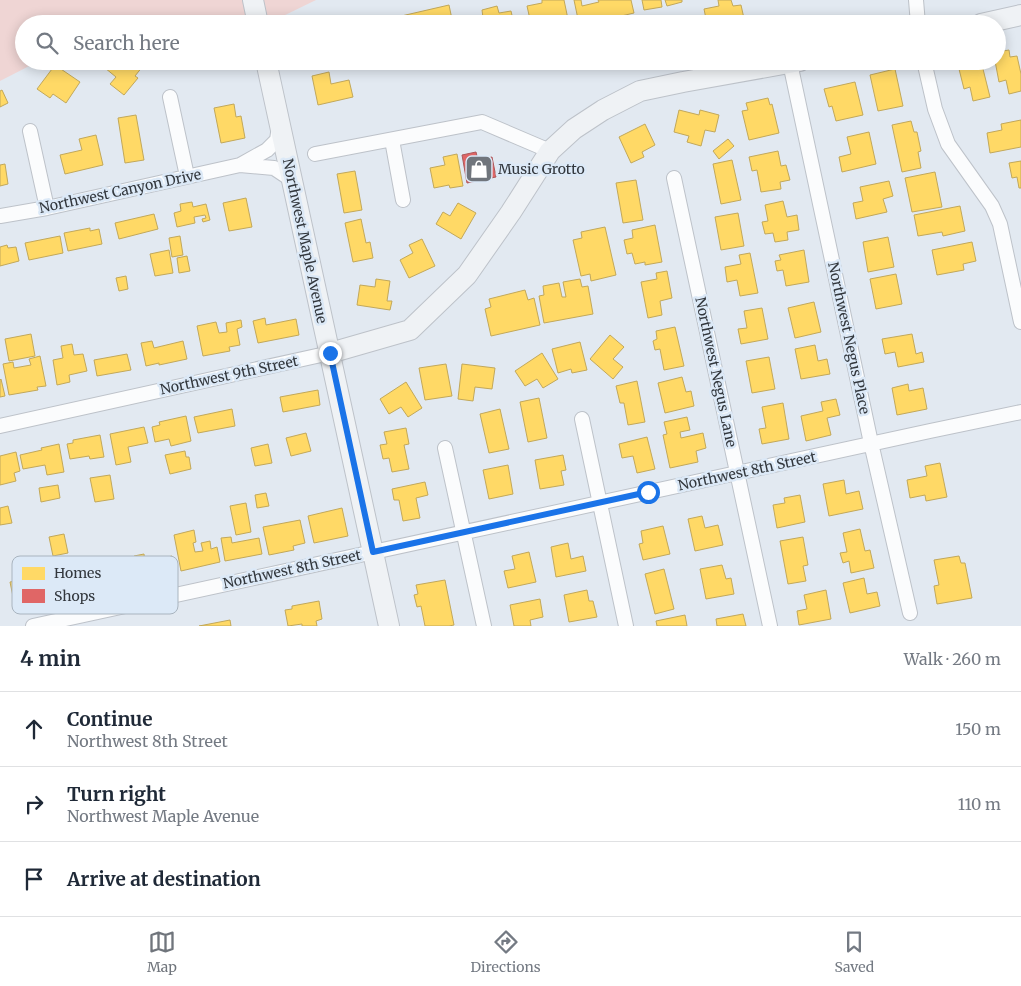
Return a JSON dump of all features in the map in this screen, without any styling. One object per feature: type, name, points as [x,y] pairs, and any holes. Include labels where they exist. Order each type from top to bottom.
[{"type":"street","points":[[253,0],[256,15]]},
{"type":"street","points":[[916,0],[917,15]]},
{"type":"street","points":[[1006,19],[1021,16]]},
{"type":"street","name":"Northwest Maple Avenue","points":[[268,70],[389,626]]},
{"type":"street","points":[[315,154],[482,122],[550,151],[574,129],[603,110],[640,91],[750,70]]},
{"type":"street","name":"Northwest Negus Place","points":[[797,70],[871,443],[910,613]]},
{"type":"street","points":[[926,70],[935,108],[948,144],[992,206],[1000,224],[1021,322]]},
{"type":"street","points":[[170,97],[186,176]]},
{"type":"street","name":"Northwest Canyon Drive","points":[[240,165],[267,150],[277,140],[280,124]]},
{"type":"street","points":[[30,131],[47,208]]},
{"type":"street","points":[[392,140],[403,200]]},
{"type":"street","name":"Northwest 9th Street","points":[[0,426],[330,353],[410,330],[467,275],[511,212],[550,151]]},
{"type":"street","name":"Northwest Canyon Drive","points":[[0,216],[47,208],[240,165],[274,168],[292,180]]},
{"type":"street","name":"Northwest Negus Lane","points":[[674,178],[770,626]]},
{"type":"street","name":"Northwest 8th Street","points":[[178,594],[1021,412]]},
{"type":"street","points":[[582,419],[626,626]]},
{"type":"street","points":[[445,448],[484,626]]},
{"type":"street","name":"Northwest 8th Street","points":[[33,626],[88,614]]},
{"type":"shaded area","points":[[0,0],[316,0],[285,15],[15,15],[15,70],[21,70],[0,81]]},
{"type":"building: Homes","points":[[542,0],[564,0],[567,15],[529,15],[527,6],[542,3]]},
{"type":"building: Homes","points":[[574,0],[581,0],[582,6],[599,2],[598,0],[631,0],[634,13],[626,15],[577,15]]},
{"type":"building: Homes","points":[[642,0],[661,0],[662,7],[644,10]]},
{"type":"building: Homes","points":[[665,0],[682,0],[682,2],[667,6]]},
{"type":"building: Homes","points":[[718,0],[731,0],[733,6],[741,5],[743,15],[705,15],[704,9],[719,6]]},
{"type":"building: Homes","points":[[449,5],[451,15],[406,15]]},
{"type":"building: Homes","points":[[497,6],[499,13],[511,11],[512,15],[483,15],[482,10]]},
{"type":"building: Homes","points":[[1006,50],[1009,50],[1010,57],[1017,56],[1021,74],[1021,91],[1009,94],[1006,80],[999,82],[997,70],[1006,70]]},
{"type":"building: Homes","points":[[51,70],[62,70],[80,82],[66,103],[53,94],[50,98],[37,89]]},
{"type":"building: Homes","points":[[107,70],[140,70],[135,76],[138,78],[124,95],[110,84],[116,77]]},
{"type":"building: Homes","points":[[895,70],[903,106],[878,111],[870,75]]},
{"type":"building: Homes","points":[[959,70],[983,70],[990,97],[973,101],[970,87],[964,89]]},
{"type":"building: Homes","points":[[329,72],[331,84],[349,80],[353,97],[318,105],[312,76]]},
{"type":"building: Homes","points":[[855,82],[863,115],[836,121],[832,106],[829,107],[824,89]]},
{"type":"building: Homes","points":[[2,90],[8,103],[0,107],[0,91]]},
{"type":"building: Homes","points":[[768,98],[770,105],[772,104],[779,133],[749,140],[742,111],[748,110],[746,103]]},
{"type":"building: Homes","points":[[234,104],[236,117],[241,116],[245,138],[221,143],[214,108]]},
{"type":"building: Homes","points":[[679,110],[699,115],[700,110],[719,115],[715,132],[705,130],[701,146],[687,142],[689,136],[674,132]]},
{"type":"building: Homes","points":[[136,115],[144,160],[125,163],[118,118]]},
{"type":"building: Homes","points":[[1021,120],[1021,147],[990,153],[987,133],[1002,130],[1001,124]]},
{"type":"building: Homes","points":[[911,121],[914,132],[917,132],[921,151],[918,152],[921,168],[902,172],[892,125]]},
{"type":"building: Homes","points":[[645,124],[655,145],[642,152],[644,157],[631,163],[619,137]]},
{"type":"building: Homes","points":[[869,132],[876,164],[842,172],[839,157],[851,154],[847,137]]},
{"type":"building: Homes","points":[[96,135],[103,165],[65,174],[60,155],[82,150],[79,139]]},
{"type":"building: Homes","points":[[728,139],[734,146],[719,159],[713,151]]},
{"type":"building: Homes","points":[[778,151],[781,166],[786,165],[790,180],[780,182],[781,189],[761,192],[757,170],[752,171],[749,157]]},
{"type":"building: Homes","points":[[457,154],[463,186],[450,188],[449,185],[434,188],[430,168],[445,165],[443,157]]},
{"type":"building: Homes","points":[[732,160],[741,200],[721,204],[713,164]]},
{"type":"building: Homes","points":[[1021,161],[1021,188],[1019,188],[1017,177],[1012,178],[1009,163]]},
{"type":"building: Homes","points":[[5,164],[8,184],[0,186],[0,165]]},
{"type":"building: Homes","points":[[355,171],[362,210],[344,213],[337,174]]},
{"type":"building: Homes","points":[[935,172],[942,207],[912,212],[905,178]]},
{"type":"building: Homes","points":[[636,180],[643,220],[623,223],[616,183]]},
{"type":"building: Homes","points":[[889,181],[893,196],[883,199],[887,212],[856,219],[853,203],[863,201],[860,187]]},
{"type":"building: Homes","points":[[246,198],[252,227],[229,231],[223,203]]},
{"type":"building: Homes","points":[[783,201],[787,217],[797,215],[799,230],[787,232],[788,240],[775,242],[773,233],[765,234],[762,222],[768,221],[765,205]]},
{"type":"building: Homes","points":[[192,202],[193,207],[206,204],[210,220],[203,222],[202,219],[206,218],[205,215],[194,217],[195,223],[177,227],[174,213],[181,211],[180,204]]},
{"type":"building: Homes","points":[[458,203],[476,213],[461,239],[436,224],[443,212],[450,216]]},
{"type":"building: Homes","points":[[960,206],[965,231],[943,236],[942,232],[918,236],[914,215]]},
{"type":"building: Homes","points":[[738,213],[744,246],[721,250],[715,217]]},
{"type":"building: Homes","points":[[154,214],[158,229],[119,239],[115,223]]},
{"type":"building: Homes","points":[[361,219],[366,243],[370,242],[373,258],[353,262],[345,223]]},
{"type":"building: Homes","points":[[655,225],[662,262],[645,265],[645,262],[635,264],[632,253],[627,254],[624,240],[633,238],[632,230]]},
{"type":"building: Homes","points":[[605,227],[616,275],[591,281],[590,274],[581,276],[573,240],[582,238],[581,232]]},
{"type":"building: Homes","points":[[90,228],[90,231],[99,229],[102,244],[68,251],[64,233]]},
{"type":"building: Homes","points":[[60,236],[63,253],[29,260],[25,243]]},
{"type":"building: Homes","points":[[180,236],[183,255],[172,257],[169,238]]},
{"type":"building: Homes","points":[[888,237],[894,267],[868,272],[863,242]]},
{"type":"building: Homes","points":[[422,239],[435,266],[409,278],[400,260],[413,253],[409,245]]},
{"type":"building: Homes","points":[[972,242],[976,261],[963,264],[964,270],[937,275],[932,250]]},
{"type":"building: Homes","points":[[7,245],[8,248],[16,247],[19,261],[0,266],[0,247]]},
{"type":"building: Homes","points":[[169,250],[173,273],[155,276],[150,254]]},
{"type":"building: Homes","points":[[804,250],[809,282],[786,286],[783,270],[777,271],[775,261],[781,260],[779,255]]},
{"type":"building: Homes","points":[[750,253],[758,293],[740,296],[737,280],[727,282],[725,267],[741,264],[739,255]]},
{"type":"building: Homes","points":[[187,256],[190,271],[179,273],[177,258]]},
{"type":"building: Homes","points":[[667,271],[672,298],[660,301],[662,315],[648,318],[641,282],[657,279],[656,273]]},
{"type":"building: Homes","points":[[896,274],[902,304],[876,309],[870,279]]},
{"type":"building: Homes","points":[[126,276],[128,289],[119,291],[116,278]]},
{"type":"building: Homes","points":[[376,279],[390,281],[387,301],[392,301],[390,310],[357,305],[360,285],[375,287]]},
{"type":"building: Homes","points":[[580,279],[582,287],[588,286],[593,314],[544,323],[539,296],[544,295],[543,286],[559,283],[562,297],[566,297],[563,282]]},
{"type":"building: Homes","points":[[525,290],[528,300],[534,298],[540,325],[491,336],[485,309],[491,307],[489,299]]},
{"type":"building: Homes","points":[[814,302],[821,332],[795,338],[788,308]]},
{"type":"building: Homes","points":[[762,308],[768,339],[741,344],[738,329],[747,328],[744,311]]},
{"type":"building: Homes","points":[[265,318],[266,325],[296,319],[299,335],[258,343],[253,321]]},
{"type":"building: Homes","points":[[241,320],[242,327],[237,329],[240,345],[229,347],[230,351],[203,356],[197,326],[216,322],[219,333],[227,332],[226,323]]},
{"type":"building: Homes","points":[[675,327],[684,366],[664,370],[660,349],[655,350],[653,341],[657,339],[656,331]]},
{"type":"building: Homes","points":[[31,334],[35,356],[9,361],[5,339]]},
{"type":"building: Homes","points":[[912,334],[916,354],[922,352],[924,362],[898,367],[895,352],[885,354],[882,339]]},
{"type":"building: Homes","points":[[610,335],[624,347],[613,359],[623,367],[613,379],[590,359]]},
{"type":"building: Homes","points":[[152,341],[154,348],[183,341],[187,359],[146,366],[141,343]]},
{"type":"building: Homes","points":[[580,342],[587,370],[572,373],[571,369],[558,373],[552,349]]},
{"type":"building: Homes","points":[[72,344],[74,355],[83,354],[87,371],[69,375],[70,382],[57,385],[53,360],[63,358],[61,346]]},
{"type":"building: Homes","points":[[815,345],[818,361],[827,359],[830,374],[801,379],[795,349]]},
{"type":"building: Homes","points":[[542,353],[558,379],[543,388],[537,379],[525,386],[515,371]]},
{"type":"building: Homes","points":[[127,354],[131,370],[97,376],[94,360]]},
{"type":"building: Homes","points":[[40,356],[46,386],[37,387],[38,390],[9,395],[3,364],[13,362],[14,368],[31,365],[29,359]]},
{"type":"building: Homes","points":[[769,357],[775,389],[752,393],[746,361]]},
{"type":"building: Homes","points":[[446,364],[452,396],[425,400],[419,368]]},
{"type":"building: Homes","points":[[462,364],[495,368],[492,389],[475,387],[473,401],[458,399]]},
{"type":"building: Homes","points":[[682,377],[686,392],[691,391],[694,406],[665,413],[658,383]]},
{"type":"building: Homes","points":[[0,380],[5,396],[0,397]]},
{"type":"building: Homes","points":[[637,381],[645,422],[628,425],[624,403],[620,403],[616,386]]},
{"type":"building: Homes","points":[[406,382],[422,408],[408,417],[401,407],[389,414],[380,399]]},
{"type":"building: Homes","points":[[908,384],[909,391],[923,388],[927,409],[897,415],[892,388]]},
{"type":"building: Homes","points":[[318,390],[320,405],[283,412],[280,397]]},
{"type":"building: Homes","points":[[539,398],[547,438],[528,442],[520,402]]},
{"type":"building: Homes","points":[[836,399],[840,415],[827,418],[831,435],[806,441],[801,416],[823,411],[821,402]]},
{"type":"building: Homes","points":[[783,403],[789,439],[762,444],[759,429],[766,428],[762,407]]},
{"type":"building: Homes","points":[[232,409],[235,426],[198,433],[194,417]]},
{"type":"building: Homes","points":[[500,409],[509,449],[489,453],[480,414]]},
{"type":"building: Homes","points":[[186,416],[191,441],[171,446],[169,439],[155,442],[152,427],[160,425],[159,422]]},
{"type":"building: Homes","points":[[687,417],[690,430],[680,432],[681,438],[703,433],[706,448],[696,451],[698,462],[670,468],[663,435],[667,434],[664,422]]},
{"type":"building: Homes","points":[[144,427],[148,443],[128,447],[131,462],[116,465],[110,434]]},
{"type":"building: Homes","points":[[406,428],[409,444],[404,445],[409,469],[392,472],[389,458],[383,459],[380,445],[387,444],[384,432]]},
{"type":"building: Homes","points":[[306,433],[311,451],[291,456],[286,438]]},
{"type":"building: Homes","points":[[100,435],[104,457],[90,459],[89,456],[70,459],[67,444],[73,443],[73,440]]},
{"type":"building: Homes","points":[[647,437],[655,469],[637,473],[633,456],[622,458],[619,444]]},
{"type":"building: Homes","points":[[59,444],[64,472],[47,475],[45,465],[23,469],[20,455]]},
{"type":"building: Homes","points":[[268,444],[272,463],[255,466],[251,448]]},
{"type":"building: Homes","points":[[185,451],[186,457],[189,457],[191,469],[170,474],[165,455]]},
{"type":"building: Homes","points":[[16,452],[20,471],[14,473],[16,481],[0,485],[0,456]]},
{"type":"building: Homes","points":[[563,455],[566,470],[561,471],[564,485],[540,489],[535,460]]},
{"type":"building: Homes","points":[[940,463],[947,497],[926,501],[925,495],[910,498],[907,480],[927,476],[925,466]]},
{"type":"building: Homes","points":[[508,465],[513,494],[489,499],[483,470]]},
{"type":"building: Homes","points":[[110,475],[114,499],[95,502],[90,478]]},
{"type":"building: Homes","points":[[844,480],[846,494],[859,491],[863,509],[829,516],[823,484]]},
{"type":"building: Homes","points":[[425,482],[428,495],[416,498],[420,518],[403,521],[399,500],[394,500],[392,489]]},
{"type":"building: Homes","points":[[58,485],[60,498],[41,502],[39,488]]},
{"type":"building: Homes","points":[[266,493],[269,506],[257,508],[255,495]]},
{"type":"building: Homes","points":[[800,495],[805,522],[777,528],[773,505],[785,503],[784,498]]},
{"type":"building: Homes","points":[[246,503],[251,532],[236,535],[230,506]]},
{"type":"building: Homes","points":[[8,506],[12,523],[0,525],[0,508]]},
{"type":"building: Homes","points":[[342,508],[348,536],[314,543],[308,516]]},
{"type":"building: Homes","points":[[702,516],[705,528],[718,525],[723,545],[695,551],[688,519]]},
{"type":"building: Homes","points":[[300,520],[305,543],[293,546],[294,550],[269,555],[263,527]]},
{"type":"building: Homes","points":[[663,526],[670,554],[643,560],[639,544],[643,543],[641,531]]},
{"type":"building: Homes","points":[[860,529],[865,551],[870,550],[874,568],[851,573],[849,561],[843,563],[840,553],[847,552],[843,533]]},
{"type":"building: Homes","points":[[194,530],[196,542],[193,543],[195,552],[203,551],[201,543],[210,541],[211,549],[217,547],[220,562],[181,571],[174,535]]},
{"type":"building: Homes","points":[[64,534],[68,553],[53,556],[49,537]]},
{"type":"building: Homes","points":[[231,537],[232,543],[259,538],[262,554],[225,561],[221,538]]},
{"type":"building: Homes","points":[[803,537],[808,565],[803,566],[806,581],[788,584],[780,541]]},
{"type":"building: Homes","points":[[568,543],[571,559],[583,556],[586,571],[556,577],[551,547]]},
{"type":"building: Homes","points":[[529,552],[536,582],[508,588],[504,571],[515,569],[512,556]]},
{"type":"building: Homes","points":[[959,556],[961,563],[965,563],[972,598],[937,604],[934,586],[939,585],[934,560]]},
{"type":"building: Homes","points":[[722,565],[726,579],[731,578],[734,594],[706,599],[700,569]]},
{"type":"building: Homes","points":[[664,569],[674,609],[655,614],[645,574]]},
{"type":"building: Homes","points":[[864,578],[867,594],[877,592],[880,606],[850,613],[843,583]]},
{"type":"building: Homes","points":[[445,580],[454,625],[425,626],[421,606],[417,607],[414,595],[418,594],[416,585]]},
{"type":"building: Homes","points":[[587,590],[589,601],[593,601],[597,617],[569,622],[564,595]]},
{"type":"building: Homes","points":[[826,590],[831,619],[799,625],[797,611],[807,609],[804,595]]},
{"type":"building: Homes","points":[[540,599],[543,617],[530,620],[531,626],[514,626],[510,605]]},
{"type":"building: Homes","points":[[319,601],[322,619],[316,621],[317,626],[302,626],[302,624],[288,626],[285,610],[292,609],[292,606]]},
{"type":"building: Homes","points":[[743,614],[746,626],[717,626],[716,619]]},
{"type":"building: Homes","points":[[685,615],[687,626],[657,626],[656,621]]},
{"type":"building: Homes","points":[[230,620],[231,626],[199,626]]},
{"type":"building: Shops","name":"Music Grotto","points":[[476,152],[478,160],[492,157],[496,177],[467,183],[462,155]]},
{"type":"place","name":"Music Grotto","points":[[479,169]]},
{"type":"route","points":[[330,353],[373,552],[648,492]]}]
